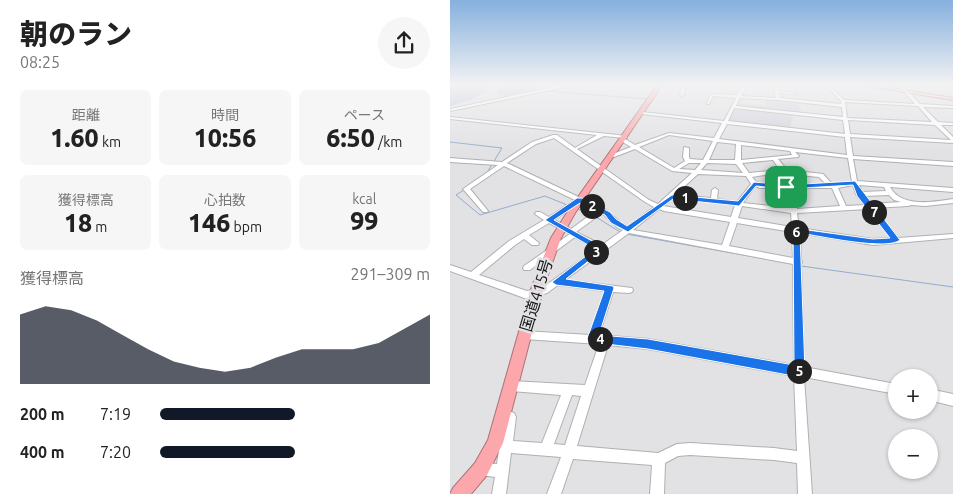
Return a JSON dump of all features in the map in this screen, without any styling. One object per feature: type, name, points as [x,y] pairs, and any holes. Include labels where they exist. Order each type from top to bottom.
[{"type":"highway","name":"国道415号","points":[[459,494],[481,469],[495,442],[549,252],[569,231],[580,200],[646,107]]},
{"type":"street","points":[[450,110],[464,107]]},
{"type":"street","points":[[450,268],[519,293],[536,294],[544,291],[672,197],[708,160],[716,140],[734,107]]},
{"type":"street","points":[[735,107],[847,119],[953,124]]},
{"type":"street","points":[[844,107],[855,183],[859,194],[896,240]]},
{"type":"street","points":[[922,107],[953,141]]},
{"type":"street","points":[[642,113],[848,136],[953,141]]},
{"type":"street","points":[[450,118],[624,138],[674,170],[695,173],[747,175],[785,172],[821,175],[832,185],[844,208]]},
{"type":"street","points":[[550,129],[548,132],[647,201],[660,207],[873,242],[953,236]]},
{"type":"street","points":[[612,156],[669,134],[851,157],[953,164]]},
{"type":"street","points":[[577,148],[602,135]]},
{"type":"street","points":[[484,211],[466,189],[534,143],[555,136]]},
{"type":"street","points":[[694,146],[699,137]]},
{"type":"street","points":[[739,142],[738,162],[754,184],[788,187],[855,183],[953,190]]},
{"type":"street","points":[[686,148],[688,161]]},
{"type":"street","points":[[793,149],[800,157]]},
{"type":"street","points":[[674,170],[688,161],[738,162],[796,156],[793,149]]},
{"type":"street","points":[[774,158],[785,172],[794,211],[796,230],[799,371],[805,494]]},
{"type":"street","points":[[450,160],[504,164],[608,213],[614,221],[628,229],[661,239],[666,237],[798,262]]},
{"type":"street","points":[[725,248],[739,204],[754,184]]},
{"type":"street","points":[[886,185],[888,193]]},
{"type":"street","points":[[714,200],[715,190]]},
{"type":"street","points":[[859,194],[888,193],[908,204]]},
{"type":"street","points":[[672,197],[714,200],[794,211],[953,201]]},
{"type":"street","points":[[472,276],[524,235],[580,200]]},
{"type":"street","points":[[569,231],[599,212]]},
{"type":"street","points":[[538,214],[601,248]]},
{"type":"street","points":[[524,235],[535,243]]},
{"type":"street","points":[[527,268],[549,252]]},
{"type":"street","points":[[556,282],[629,290]]},
{"type":"street","points":[[593,339],[610,288]]},
{"type":"street","points":[[524,335],[648,344],[888,388]]},
{"type":"street","points":[[554,494],[605,340]]},
{"type":"street","points":[[511,386],[589,391]]},
{"type":"street","points":[[546,450],[568,390]]},
{"type":"street","points":[[938,397],[953,400]]},
{"type":"street","points":[[498,494],[510,417],[503,416]]},
{"type":"street","points":[[506,446],[659,459],[677,450],[690,449],[774,454],[804,458]]},
{"type":"street","points":[[657,494],[659,459]]},
{"type":"street","points":[[481,469],[502,471]]},
{"type":"shaded area","points":[[735,107],[800,107],[801,115],[793,114],[790,129],[728,122]]},
{"type":"waterway","points":[[450,142],[502,148],[488,171]]},
{"type":"waterway","points":[[464,190],[456,195],[480,215],[545,196],[567,205]]},
{"type":"waterway","points":[[578,209],[590,214]]},
{"type":"waterway","points":[[596,217],[620,232]]},
{"type":"waterway","points":[[626,234],[794,264]]},
{"type":"waterway","points":[[801,266],[953,287]]},
{"type":"route","points":[[855,183],[859,194],[896,240],[873,242],[796,230],[799,371],[648,344],[593,339],[610,288],[556,282],[601,248],[549,220],[580,200],[608,213],[620,226],[628,229],[665,204],[672,197],[739,204],[754,184],[786,187],[838,186],[855,183]]}]
